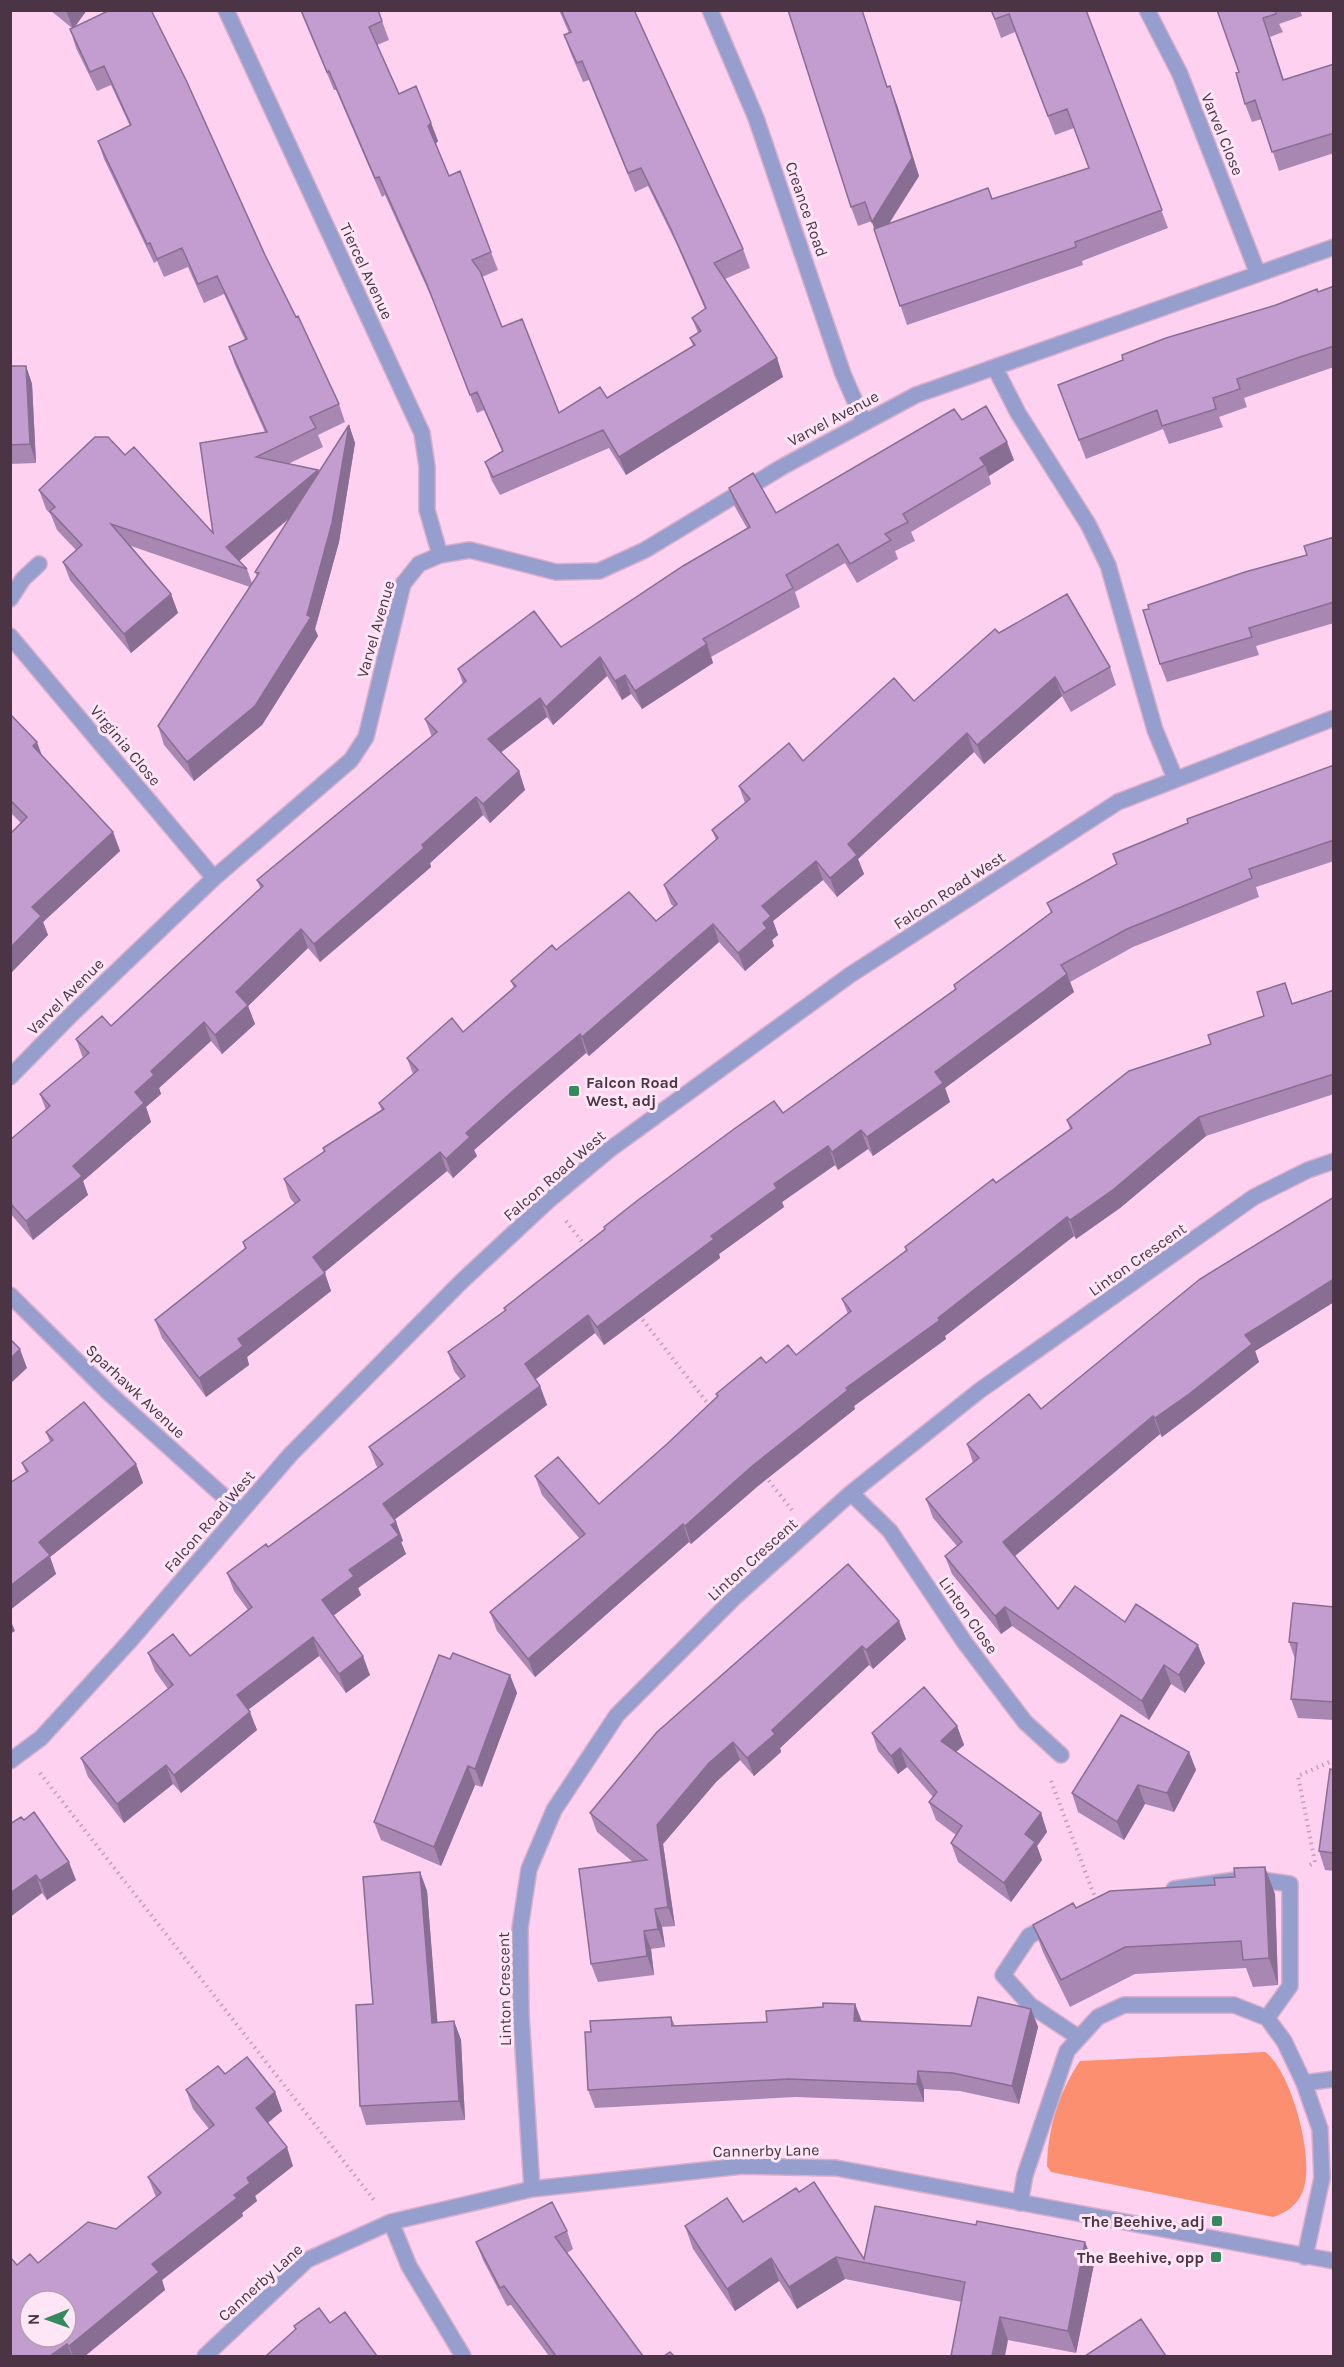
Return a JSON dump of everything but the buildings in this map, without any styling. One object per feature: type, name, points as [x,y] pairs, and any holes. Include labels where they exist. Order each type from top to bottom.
[{"type":"street","name":"Tiercel Avenue","points":[[226,10],[422,433],[427,467],[427,510],[440,555]]},
{"type":"street","name":"Creance Road","points":[[710,10],[756,118],[843,374],[864,422]]},
{"type":"street","name":"Varvel Close","points":[[1148,10],[1180,74],[1258,274]]},
{"type":"street","name":"Varvel Avenue","points":[[10,1077],[214,878],[351,760],[366,737],[403,584],[419,564],[440,555],[470,550],[556,572],[599,570],[645,550],[782,467],[916,395],[1334,247]]},
{"type":"street","points":[[995,368],[1018,413],[1088,524],[1108,565],[1155,730],[1175,778]]},
{"type":"street","points":[[10,599],[23,579],[39,564]]},
{"type":"street","name":"Virginia Close","points":[[10,636],[214,878]]},
{"type":"street","name":"Falcon Road West","points":[[10,1761],[41,1738],[128,1643],[290,1455],[461,1282],[549,1200],[609,1150],[850,975],[1118,802],[1334,718]]},
{"type":"street","name":"Linton Crescent","points":[[532,2189],[521,2016],[520,1928],[529,1869],[550,1820],[617,1715],[735,1597],[851,1493],[979,1391],[1254,1197],[1308,1170],[1334,1161]]},
{"type":"street","name":"Sparhawk Avenue","points":[[10,1295],[110,1394],[240,1511]]},
{"type":"street","name":"Linton Close","points":[[851,1493],[890,1531],[965,1643],[1025,1722],[1061,1755]]},
{"type":"street","points":[[1155,1892],[1249,1878],[1290,1884],[1290,1986],[1267,2018]]},
{"type":"street","points":[[1078,2037],[1030,2005],[1003,1975],[1029,1936],[1096,1900]]},
{"type":"street","points":[[1020,2203],[1026,2175],[1056,2076],[1066,2051],[1098,2017],[1124,2005],[1234,2005],[1267,2018],[1284,2041],[1304,2083],[1320,2129],[1322,2178],[1305,2257]]},
{"type":"street","points":[[1304,2083],[1334,2079]]},
{"type":"street","name":"Cannerby Lane","points":[[205,2356],[307,2260],[391,2222],[532,2189],[742,2166],[836,2168],[1334,2261]]},
{"type":"street","points":[[391,2222],[409,2266],[449,2337],[464,2356]]},
{"type":"path","points":[[549,1200],[592,1255]]},
{"type":"path","points":[[636,1311],[715,1412]]},
{"type":"path","points":[[758,1468],[809,1532]]},
{"type":"path","points":[[24,1751],[391,2222]]},
{"type":"path","points":[[1061,1755],[1050,1784],[1096,1900]]},
{"type":"path","points":[[1290,1884],[1314,1862],[1298,1776],[1334,1760]]},
{"type":"shaded area","points":[[1265,2052],[1275,2062],[1284,2077],[1304,2141],[1305,2181],[1301,2195],[1293,2206],[1282,2214],[1273,2217],[1051,2172],[1047,2166],[1052,2124],[1056,2111],[1066,2085],[1080,2061]]},
{"type":"place","name":"Falcon Road West, adj","points":[[574,1091]]},
{"type":"place","name":"The Beehive, adj","points":[[1217,2221]]},
{"type":"place","name":"The Beehive, opp","points":[[1216,2257]]}]
